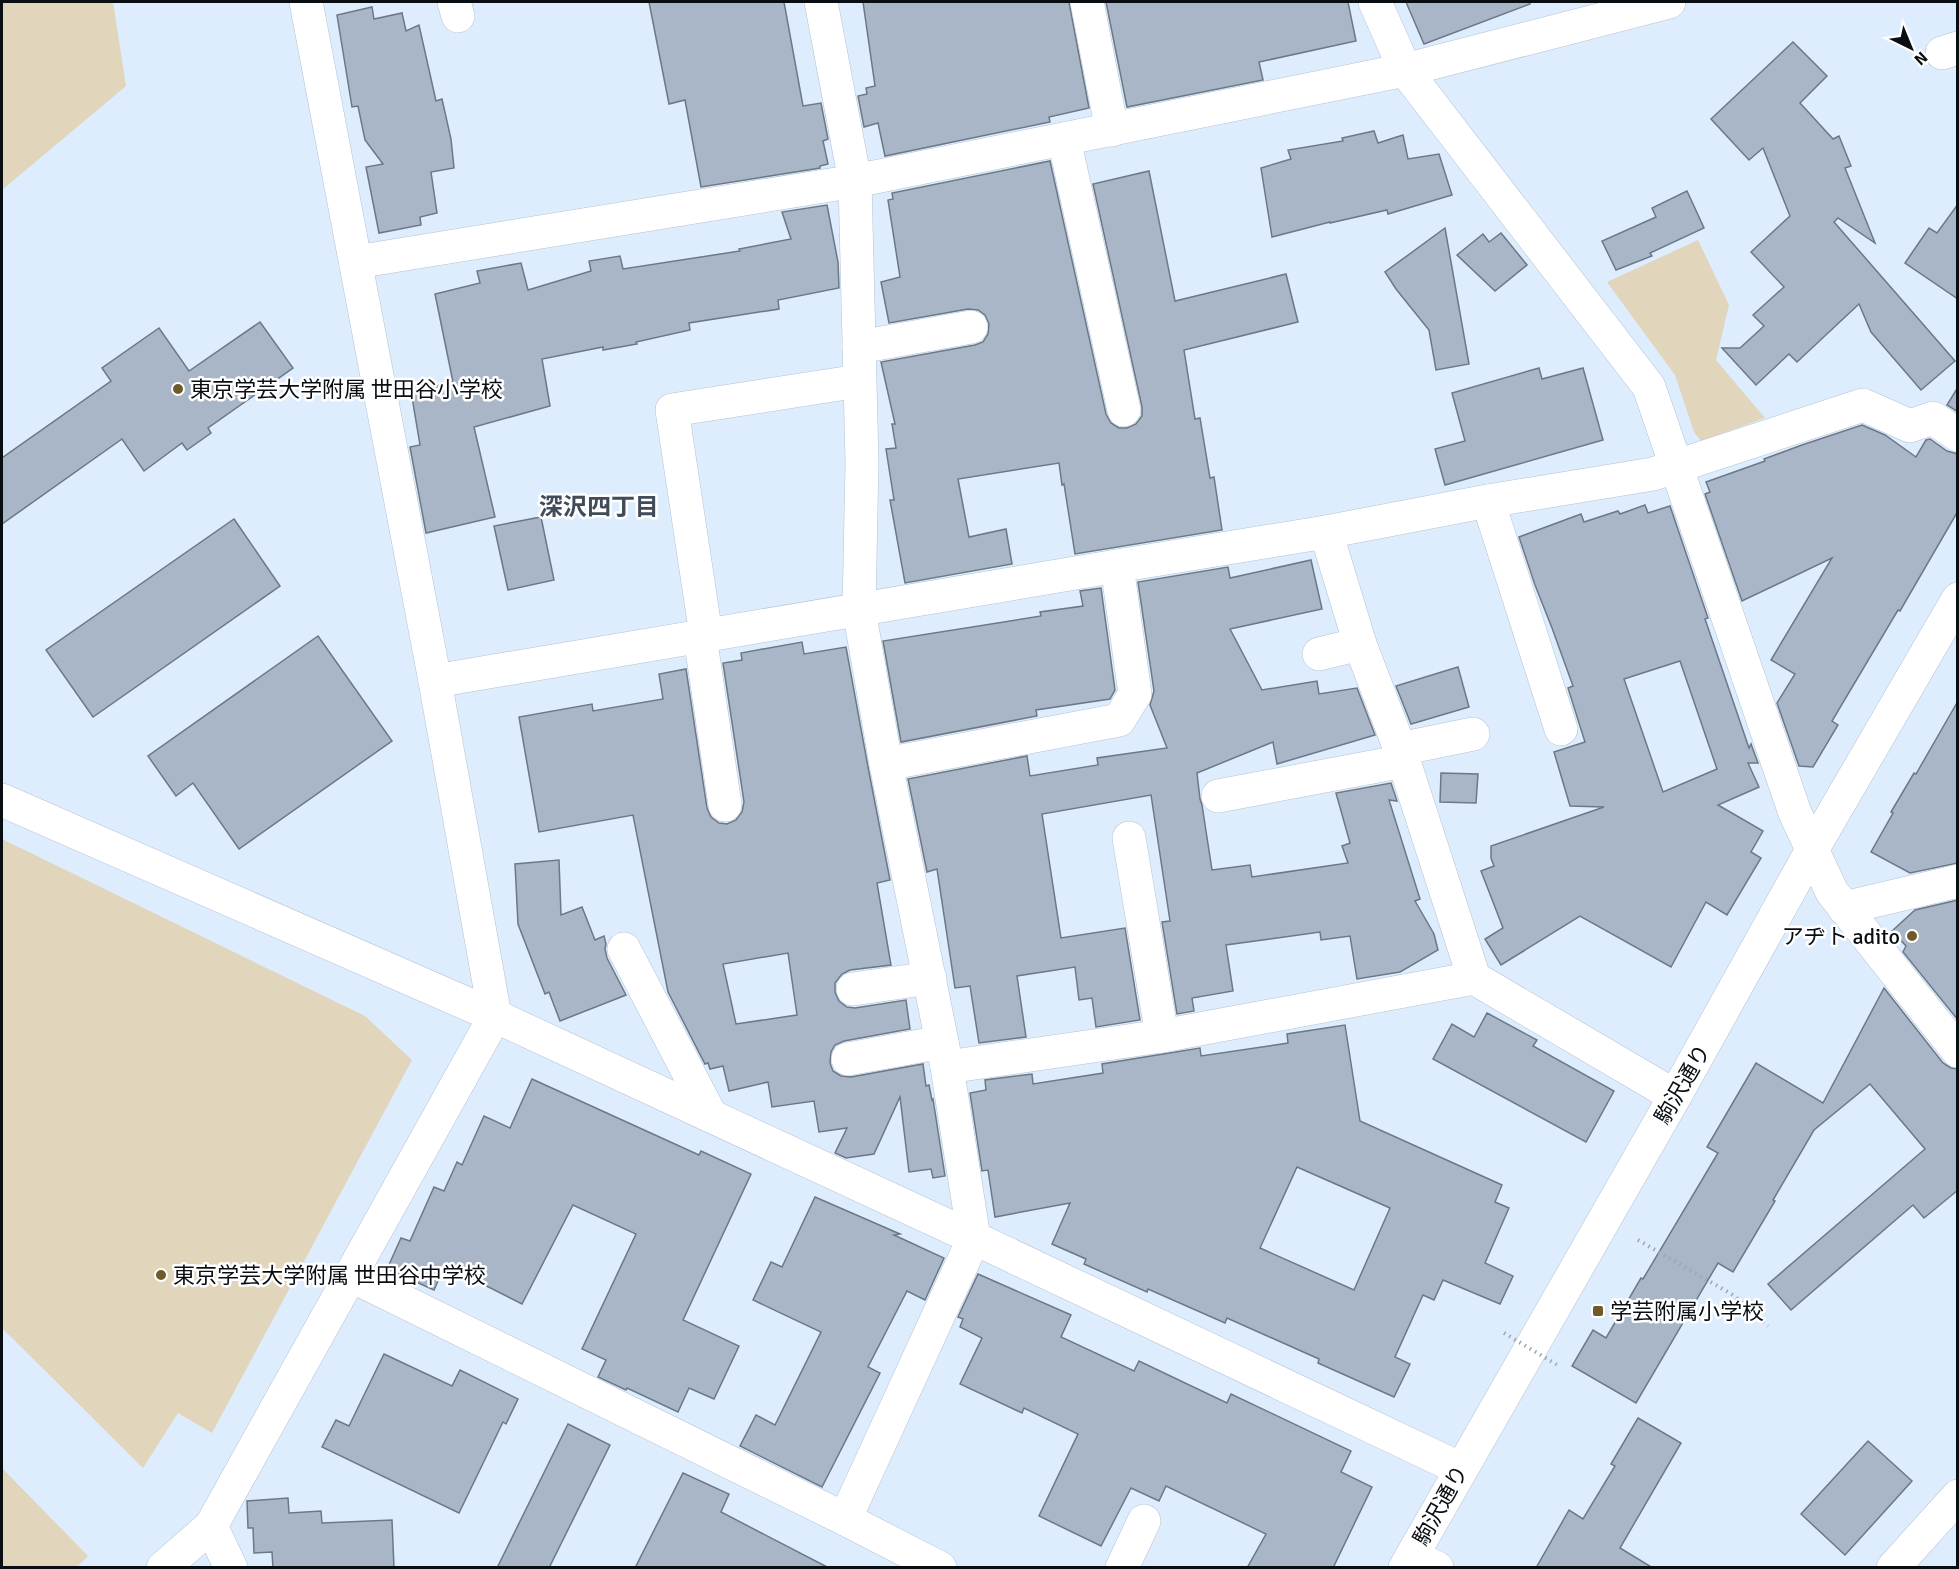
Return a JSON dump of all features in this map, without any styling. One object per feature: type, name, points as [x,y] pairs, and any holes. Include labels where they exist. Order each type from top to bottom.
[{"type":"street","points":[[163,1568],[211,1526],[495,1016],[435,681],[306,2]]},
{"type":"street","points":[[821,2],[855,181],[862,462],[859,610],[886,764],[945,1054],[974,1238],[845,1519]]},
{"type":"street","points":[[1087,2],[1112,130]]},
{"type":"street","points":[[1375,2],[1405,70],[1649,387],[1795,813],[1812,850],[1832,892],[1958,1051]]},
{"type":"street","points":[[356,262],[855,181],[1405,70],[1669,2]]},
{"type":"street","points":[[1064,139],[1124,410]]},
{"type":"street","points":[[859,347],[971,327]]},
{"type":"street","points":[[725,805],[672,410],[859,381]]},
{"type":"street","points":[[435,681],[1326,532],[1488,501],[1653,474],[1863,405],[1910,426],[1933,418],[1958,435]]},
{"type":"street","points":[[1488,501],[1561,729]]},
{"type":"street","points":[[1326,532],[1360,644],[1402,755],[1474,978]]},
{"type":"street","points":[[886,764],[1119,720],[1135,694],[1117,566]]},
{"type":"street","name":"駒沢通り","points":[[1418,1564],[1461,1469],[1675,1096],[1812,850],[1958,599]]},
{"type":"street","points":[[1319,654],[1360,644]]},
{"type":"street","points":[[1218,796],[1402,755],[1473,734]]},
{"type":"street","points":[[2,800],[495,1016],[974,1238],[1461,1469]]},
{"type":"street","points":[[1129,838],[1162,1036]]},
{"type":"street","points":[[1844,908],[1958,881]]},
{"type":"street","points":[[624,948],[711,1116]]},
{"type":"street","points":[[853,989],[930,978]]},
{"type":"street","points":[[848,1059],[945,1054],[1162,1036],[1474,978],[1675,1096]]},
{"type":"street","points":[[352,1276],[940,1568]]},
{"type":"street","points":[[1893,1568],[1958,1496]]},
{"type":"street","points":[[1122,1568],[1144,1521]]},
{"type":"street","points":[[211,1526],[231,1568]]},
{"type":"path","points":[[1638,1240],[1733,1295],[1768,1326]]},
{"type":"path","points":[[1504,1333],[1559,1366]]},
{"type":"shaded area","points":[[2,2],[113,2],[126,86],[2,190]]},
{"type":"shaded area","points":[[1698,240],[1729,305],[1716,360],[1765,418],[1701,441],[1694,432],[1675,375],[1607,282]]},
{"type":"shaded area","name":"東京学芸大学附属 世田谷中学校","points":[[2,839],[365,1016],[412,1060],[212,1433],[178,1413],[143,1468],[2,1328]]},
{"type":"shaded area","points":[[2,1468],[88,1556],[77,1567],[2,1567]]},
{"type":"building","points":[[649,2],[784,2],[803,106],[821,103],[828,139],[823,141],[828,164],[820,168],[701,187],[685,100],[669,104]]},
{"type":"building","points":[[863,2],[1069,2],[1089,108],[1049,117],[1050,122],[885,156],[878,123],[864,127],[858,96],[867,94],[866,88],[875,86]]},
{"type":"building","points":[[1106,2],[1348,2],[1356,41],[1259,62],[1263,80],[1127,107]]},
{"type":"building","points":[[1406,2],[1530,2],[1530,4],[1424,44]]},
{"type":"building","points":[[372,7],[374,19],[402,13],[406,31],[419,25],[436,101],[442,99],[451,139],[454,168],[431,172],[437,213],[420,217],[421,225],[379,233],[366,167],[383,164],[365,140],[358,106],[352,107],[337,15]]},
{"type":"building","points":[[1793,42],[1827,76],[1800,103],[1833,139],[1839,136],[1851,166],[1845,168],[1875,243],[1838,218],[1834,222],[1955,361],[1921,390],[1871,332],[1859,304],[1797,362],[1789,354],[1756,385],[1722,348],[1740,348],[1764,326],[1753,315],[1784,287],[1751,252],[1790,216],[1763,148],[1749,160],[1711,119]]},
{"type":"building","points":[[1374,131],[1378,143],[1403,135],[1408,159],[1439,154],[1452,195],[1388,214],[1387,210],[1272,237],[1261,168],[1291,159],[1288,150],[1343,141],[1342,138]]},
{"type":"building","points":[[1050,161],[1106,414],[1111,423],[1119,428],[1127,428],[1136,424],[1142,416],[1142,407],[1093,184],[1149,171],[1175,301],[1286,274],[1298,322],[1184,350],[1195,419],[1200,418],[1210,478],[1214,477],[1222,530],[1075,554],[1059,463],[958,479],[969,537],[1006,529],[1012,564],[905,583],[890,500],[894,500],[886,449],[896,448],[892,424],[895,424],[881,362],[975,345],[983,342],[988,334],[989,324],[985,315],[978,310],[968,309],[889,323],[881,282],[900,277],[888,200],[893,199],[892,193]]},
{"type":"building","points":[[1687,191],[1704,228],[1650,253],[1652,256],[1616,270],[1602,241],[1656,217],[1652,208]]},
{"type":"building","points":[[1958,204],[1958,299],[1905,263],[1929,228],[1937,233]]},
{"type":"building","points":[[827,205],[838,262],[839,288],[778,300],[779,309],[689,323],[690,330],[636,342],[637,344],[603,350],[603,347],[542,359],[550,406],[474,427],[495,517],[426,533],[410,447],[420,445],[411,391],[453,382],[435,294],[480,283],[477,271],[521,263],[528,290],[591,271],[589,261],[620,256],[623,269],[740,251],[739,249],[791,239],[782,212]]},
{"type":"building","points":[[1445,228],[1469,364],[1436,370],[1429,330],[1385,272]]},
{"type":"building","points":[[1501,233],[1527,265],[1495,291],[1457,255],[1483,234],[1489,242]]},
{"type":"building","points":[[260,322],[293,368],[208,428],[211,433],[187,450],[182,443],[144,471],[122,439],[2,524],[2,458],[111,381],[102,368],[159,328],[189,371]]},
{"type":"building","points":[[1539,368],[1542,379],[1583,368],[1603,440],[1445,485],[1435,449],[1465,441],[1452,393]]},
{"type":"building","points":[[1958,387],[1958,412],[1947,405]]},
{"type":"building","points":[[1862,425],[1885,435],[1916,457],[1926,440],[1930,439],[1947,451],[1958,454],[1958,511],[1832,721],[1838,725],[1813,767],[1799,766],[1777,703],[1795,674],[1771,660],[1832,558],[1742,601],[1705,494],[1710,492],[1706,482],[1802,445]]},
{"type":"building","points":[[1645,505],[1648,513],[1670,506],[1749,748],[1751,744],[1758,763],[1748,763],[1759,787],[1718,805],[1763,831],[1751,852],[1761,858],[1727,915],[1706,902],[1671,967],[1580,916],[1501,965],[1485,939],[1503,928],[1481,871],[1494,866],[1491,846],[1604,807],[1570,806],[1554,752],[1585,742],[1568,688],[1573,686],[1519,537],[1581,514],[1584,522],[1618,511],[1620,514]],"holes":[[[1680,661],[1717,769],[1663,792],[1624,679]]]},
{"type":"building","points":[[541,517],[554,580],[508,590],[494,526]]},
{"type":"building","points":[[234,519],[280,586],[93,717],[46,650]]},
{"type":"building","points":[[1311,560],[1322,609],[1230,629],[1262,690],[1317,681],[1319,694],[1357,688],[1375,735],[1277,764],[1273,742],[1197,773],[1212,870],[1250,865],[1252,877],[1348,863],[1342,846],[1350,843],[1336,793],[1391,783],[1397,801],[1389,800],[1420,899],[1415,901],[1434,934],[1438,950],[1400,972],[1357,979],[1350,936],[1321,940],[1320,932],[1226,945],[1233,991],[1192,998],[1194,1011],[1177,1014],[1162,922],[1170,921],[1151,795],[1042,814],[1061,938],[1125,928],[1140,1020],[1096,1027],[1092,998],[1079,1000],[1075,967],[1017,976],[1026,1037],[979,1043],[970,986],[955,988],[937,869],[927,872],[908,779],[1027,756],[1030,776],[1098,765],[1097,758],[1167,748],[1150,705],[1154,691],[1138,582],[1228,567],[1230,578]]},
{"type":"building","points":[[1101,588],[1115,690],[1110,699],[1036,710],[1037,716],[901,742],[883,641],[1041,616],[1040,612],[1083,606],[1080,591]]},
{"type":"building","points":[[318,636],[392,741],[239,849],[193,783],[176,796],[148,756]]},
{"type":"building","points":[[802,642],[804,654],[846,647],[890,880],[877,883],[891,965],[850,970],[842,974],[835,983],[835,992],[839,1001],[847,1007],[855,1008],[906,1000],[910,1029],[844,1041],[835,1045],[831,1052],[830,1063],[833,1071],[841,1076],[851,1077],[923,1064],[926,1086],[929,1085],[933,1099],[945,1176],[933,1178],[931,1169],[909,1172],[900,1097],[874,1154],[846,1158],[835,1153],[847,1128],[819,1132],[814,1101],[772,1107],[768,1082],[729,1091],[723,1066],[710,1069],[708,1063],[705,1064],[668,992],[633,815],[539,832],[519,717],[592,704],[593,711],[663,699],[659,674],[686,669],[707,808],[711,817],[719,823],[727,824],[736,820],[742,812],[744,802],[723,663],[742,660],[741,653]],"holes":[[[788,953],[797,1015],[736,1024],[723,964]]]},
{"type":"building","points":[[1458,667],[1469,707],[1411,724],[1396,686]]},
{"type":"building","points":[[1958,701],[1958,863],[1910,873],[1871,852],[1893,813],[1891,812]]},
{"type":"building","points":[[1441,773],[1478,774],[1476,803],[1440,802]]},
{"type":"building","points":[[559,860],[561,915],[582,907],[595,940],[604,936],[607,958],[626,995],[560,1021],[549,992],[545,994],[518,924],[515,864]]},
{"type":"building","points":[[1958,900],[1958,1020],[1903,952],[1906,946],[1892,931],[1915,910]]},
{"type":"building","points":[[1884,988],[1943,1063],[1958,1069],[1958,1190],[1924,1218],[1913,1205],[1791,1310],[1768,1284],[1925,1149],[1870,1084],[1814,1130],[1733,1272],[1718,1263],[1636,1403],[1572,1366],[1593,1330],[1606,1338],[1641,1278],[1643,1279],[1718,1153],[1707,1147],[1756,1063],[1823,1103]]},
{"type":"building","points":[[1487,1013],[1537,1040],[1533,1046],[1614,1091],[1586,1142],[1433,1059],[1452,1024],[1474,1037]]},
{"type":"building","points":[[1345,1025],[1360,1121],[1502,1185],[1495,1202],[1509,1208],[1485,1263],[1513,1276],[1500,1304],[1443,1280],[1434,1300],[1423,1295],[1395,1357],[1410,1364],[1394,1397],[1318,1363],[1319,1359],[1227,1318],[1225,1323],[1084,1264],[1086,1259],[1052,1244],[1070,1203],[995,1217],[988,1170],[982,1171],[970,1093],[986,1090],[985,1080],[1032,1074],[1033,1084],[1103,1073],[1102,1064],[1200,1048],[1201,1056],[1288,1043],[1287,1034]],"holes":[[[1297,1167],[1390,1208],[1354,1290],[1260,1248]]]},
{"type":"building","points":[[532,1079],[699,1155],[701,1151],[751,1174],[683,1320],[739,1346],[714,1399],[689,1388],[678,1412],[598,1377],[606,1360],[582,1349],[636,1234],[573,1205],[522,1304],[445,1265],[434,1290],[387,1269],[401,1238],[410,1241],[434,1187],[444,1191],[457,1162],[462,1165],[484,1116],[510,1128]]},
{"type":"building","points":[[815,1197],[900,1234],[894,1235],[944,1258],[925,1300],[907,1291],[868,1367],[880,1373],[822,1487],[740,1446],[756,1415],[775,1425],[821,1332],[753,1300],[771,1262],[782,1267]]},
{"type":"building","points":[[978,1274],[1071,1315],[1061,1337],[1134,1371],[1139,1361],[1227,1403],[1231,1394],[1351,1451],[1341,1472],[1372,1487],[1333,1568],[1247,1568],[1266,1534],[1166,1486],[1159,1501],[1131,1488],[1101,1546],[1039,1516],[1078,1434],[1024,1408],[1022,1413],[960,1384],[982,1338],[960,1327],[963,1319],[958,1317]]},
{"type":"building","points":[[384,1354],[452,1386],[460,1370],[518,1399],[506,1424],[503,1422],[459,1513],[322,1447],[336,1420],[349,1426]]},
{"type":"building","points":[[1638,1418],[1681,1443],[1620,1548],[1653,1568],[1536,1568],[1569,1510],[1583,1519],[1615,1466],[1611,1464]]},
{"type":"building","points":[[568,1424],[610,1445],[549,1568],[497,1568]]},
{"type":"building","points":[[1868,1441],[1912,1481],[1845,1555],[1801,1514]]},
{"type":"building","points":[[683,1473],[729,1494],[721,1512],[829,1568],[635,1568]]},
{"type":"building","points":[[288,1498],[289,1513],[321,1511],[322,1523],[392,1520],[394,1568],[273,1568],[272,1552],[254,1553],[253,1528],[248,1528],[247,1501]]},
{"type":"place","name":"東京学芸大学附属 世田谷小学校","points":[[178,389]]},
{"type":"place","name":"アヂト adito","points":[[1912,936]]},
{"type":"place","name":"東京学芸大学附属 世田谷中学校","points":[[161,1275]]},
{"type":"place","name":"学芸附属小学校","points":[[1598,1311]]},
{"type":"district","name":"深沢四丁目","points":[[599,507]]}]
